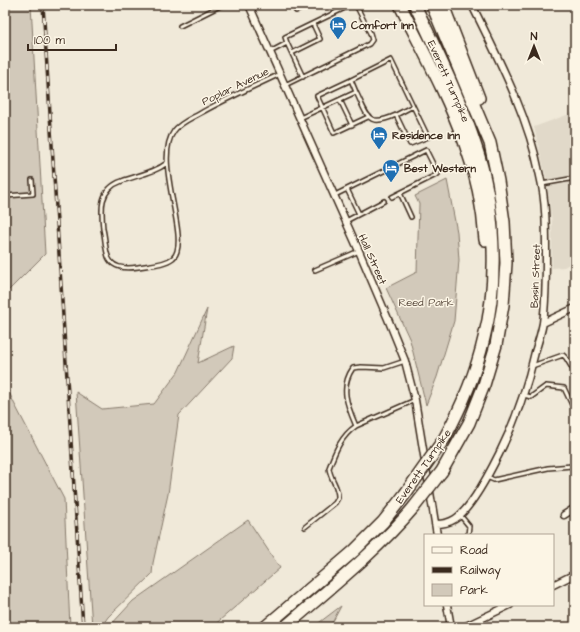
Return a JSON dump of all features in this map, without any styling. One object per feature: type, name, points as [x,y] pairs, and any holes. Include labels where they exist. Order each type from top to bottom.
[{"type":"highway","points":[[400,5],[447,100],[466,144],[475,177],[482,213],[486,252],[485,338]]},
{"type":"highway","name":"Everett Turnpike","points":[[265,627],[354,551],[383,522],[405,494],[444,439],[472,377],[485,338],[490,302],[492,242],[486,188],[476,147],[465,115],[415,5]]},
{"type":"highway","name":"Everett Turnpike","points":[[285,627],[371,553],[400,524],[442,471],[469,423],[482,391],[496,345],[503,305],[506,263],[504,222],[498,181],[490,143],[432,5]]},
{"type":"highway","points":[[443,5],[482,107],[490,143]]},
{"type":"street","name":"Hall Street","points":[[250,5],[346,221],[405,361],[415,400],[436,534]]},
{"type":"street","name":"Basin Street","points":[[435,524],[451,522],[460,515],[474,498],[487,477],[507,438],[524,395],[543,323],[546,278],[546,244],[545,209],[542,184],[528,130],[513,93],[472,5]]},
{"type":"street","points":[[543,323],[575,308]]},
{"type":"street","points":[[564,515],[575,508]]},
{"type":"street","points":[[554,584],[575,574]]},
{"type":"street","points":[[447,606],[451,627]]},
{"type":"street","points":[[464,627],[508,606]]},
{"type":"lane","points":[[180,26],[222,5]]},
{"type":"lane","points":[[292,5],[296,10],[310,5]]},
{"type":"lane","points":[[285,85],[303,77],[369,44],[372,40],[370,33],[356,5],[351,5],[285,37],[303,77]]},
{"type":"lane","points":[[292,53],[320,39],[313,24]]},
{"type":"lane","points":[[270,52],[287,43]]},
{"type":"lane","points":[[368,117],[334,133],[317,96],[391,60],[428,136],[410,144],[396,115]]},
{"type":"lane","name":"Poplar Avenue","points":[[167,163],[161,168],[151,172],[121,181],[114,185],[104,196],[102,214],[106,251],[111,262],[116,266],[127,268],[167,262],[176,255],[178,250],[178,233],[167,163],[169,142],[173,132],[179,125],[213,105],[280,74]]},
{"type":"lane","points":[[351,80],[368,117],[378,122],[413,106]]},
{"type":"lane","points":[[300,118],[356,92]]},
{"type":"lane","points":[[340,100],[352,125]]},
{"type":"lane","points":[[334,196],[426,150],[438,174],[392,197]]},
{"type":"lane","points":[[542,184],[575,178]]},
{"type":"lane","points":[[5,196],[33,194],[32,180]]},
{"type":"lane","points":[[348,189],[359,214]]},
{"type":"lane","points":[[400,193],[411,217]]},
{"type":"lane","points":[[346,221],[384,201]]},
{"type":"lane","points":[[315,270],[359,251]]},
{"type":"lane","points":[[532,366],[563,355],[575,373]]},
{"type":"lane","points":[[356,426],[346,404],[345,398],[350,372],[353,368],[384,368],[405,361]]},
{"type":"lane","points":[[524,395],[531,397],[546,386],[564,388],[575,411]]},
{"type":"lane","points":[[305,527],[335,503],[338,498],[337,488],[329,473],[329,468],[343,437],[348,431],[415,400]]},
{"type":"lane","points":[[487,477],[494,480],[548,468],[572,466],[575,464]]},
{"type":"lane","points":[[460,515],[469,526],[468,534]]},
{"type":"shaded area","points":[[575,112],[575,261],[564,267],[552,268],[552,222],[546,177],[534,127]]},
{"type":"green space","points":[[5,5],[31,5],[45,254],[5,294]]},
{"type":"green space","name":"Reed Park","points":[[447,180],[457,232],[459,260],[454,321],[437,377],[426,405],[410,340],[386,288],[417,272],[419,204],[415,196]]},
{"type":"green space","points":[[207,309],[198,363],[234,346],[232,358],[179,415],[168,494],[152,574],[108,617],[101,627],[92,627],[76,392],[102,409],[154,404],[178,372]]},
{"type":"green space","points":[[5,383],[64,499],[70,627],[5,627]]},
{"type":"green space","points":[[248,520],[280,568],[212,627],[109,627],[133,601]]},
{"type":"green space","points":[[341,606],[330,627],[314,627],[316,625]]},
{"type":"railway","points":[[43,5],[83,627]]},
{"type":"place","name":"Comfort Inn","points":[[338,40]]},
{"type":"place","name":"Residence Inn","points":[[379,150]]},
{"type":"place","name":"Best Western","points":[[391,183]]}]
